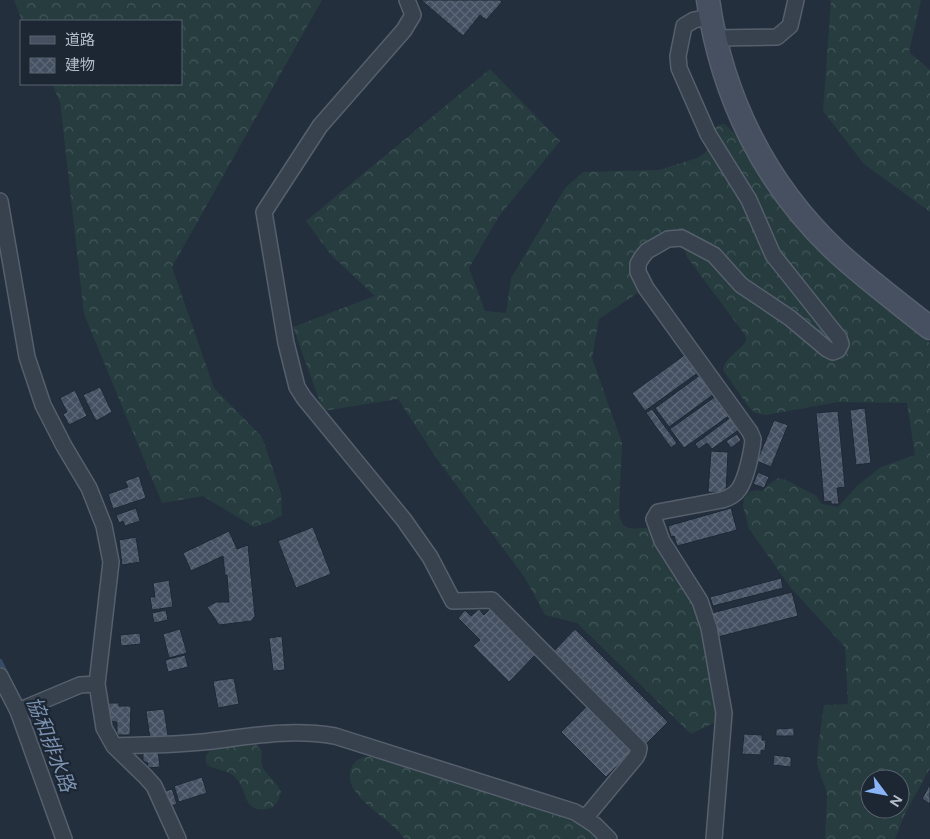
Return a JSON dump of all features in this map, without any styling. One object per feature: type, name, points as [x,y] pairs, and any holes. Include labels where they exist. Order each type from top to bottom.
[{"type":"main road","points":[[711,18],[725,78],[740,117],[759,154],[782,190],[808,222],[837,252],[930,328]]},
{"type":"street","points":[[407,0],[412,16],[404,30],[320,126],[264,212],[286,343],[297,387],[304,398],[404,520],[430,557],[452,601],[492,600],[639,748],[636,757],[586,817]]},
{"type":"street","points":[[714,839],[724,714],[709,628],[700,601],[662,541],[654,519],[658,512],[731,497],[743,482],[753,439],[750,432],[646,288],[638,272],[638,264],[647,251],[668,239],[682,238],[714,255],[741,285],[790,318],[827,349],[833,352],[838,350],[841,344],[839,338],[773,255],[749,200],[708,134],[679,68],[678,56],[684,26],[694,20],[711,18],[777,37],[790,26],[796,0]]},
{"type":"street","points":[[0,201],[5,263],[27,356],[40,397],[64,446],[90,488],[104,526],[111,562],[97,684],[104,728],[114,746],[154,786],[178,839]]},
{"type":"street","points":[[0,676],[24,708],[64,839]]},
{"type":"street","points":[[24,708],[80,686],[97,684]]},
{"type":"street","points":[[114,746],[200,742],[279,732],[316,733],[335,736],[575,812],[586,817],[609,839]]},
{"type":"green space","points":[[14,0],[322,0],[172,267],[214,388],[262,437],[281,493],[282,515],[270,522],[254,527],[203,496],[162,503],[84,314],[60,102],[52,85],[182,85],[182,20],[22,20]]},
{"type":"green space","points":[[831,0],[921,0],[909,52],[930,70],[930,212],[864,164],[823,111]]},
{"type":"green space","points":[[490,69],[560,141],[499,216],[469,268],[485,311],[506,313],[511,278],[565,188],[583,172],[659,170],[704,154],[708,148],[713,130],[718,125],[724,124],[730,129],[740,141],[773,197],[813,244],[861,288],[930,343],[930,768],[910,805],[910,769],[860,769],[860,819],[903,819],[895,839],[825,839],[827,793],[817,765],[818,748],[824,705],[848,704],[845,647],[791,588],[749,529],[743,506],[744,498],[750,492],[762,491],[779,478],[815,495],[822,504],[838,507],[858,485],[881,467],[915,455],[907,403],[839,402],[765,415],[755,413],[723,370],[727,361],[746,341],[745,335],[687,257],[681,239],[645,248],[642,290],[599,319],[592,358],[622,443],[619,514],[621,520],[626,527],[649,528],[655,534],[701,616],[720,720],[691,734],[577,623],[545,615],[525,578],[437,459],[398,399],[323,411],[293,327],[375,296],[331,255],[306,221]]},
{"type":"green space","points":[[247,741],[256,744],[262,752],[261,760],[264,770],[275,781],[281,792],[277,803],[273,807],[259,809],[253,807],[246,799],[235,777],[207,765],[205,757],[213,748],[223,744]]},
{"type":"green space","points":[[373,756],[384,757],[573,817],[602,839],[405,839],[391,824],[365,803],[352,787],[351,769],[355,762]]},
{"type":"building","points":[[421,0],[500,0],[502,2],[486,20],[480,15],[463,36]]},
{"type":"building","points":[[686,354],[699,372],[645,411],[632,393]]},
{"type":"building","points":[[700,375],[714,394],[669,427],[655,408]]},
{"type":"building","points":[[100,387],[112,412],[96,421],[83,395]]},
{"type":"building","points":[[75,390],[87,416],[69,425],[63,414],[67,412],[60,398]]},
{"type":"building","points":[[716,396],[730,415],[684,448],[670,429]]},
{"type":"building","points":[[865,408],[871,463],[856,465],[850,410]]},
{"type":"building","points":[[652,409],[677,443],[671,448],[646,413]]},
{"type":"building","points":[[838,411],[845,487],[837,488],[839,504],[831,504],[831,501],[824,502],[816,413]]},
{"type":"building","points":[[731,417],[740,429],[712,449],[707,443],[699,449],[695,444]]},
{"type":"building","points":[[774,420],[788,425],[771,467],[757,461]]},
{"type":"building","points":[[737,434],[741,440],[731,448],[726,441]]},
{"type":"building","points":[[711,451],[728,452],[726,493],[708,492]]},
{"type":"building","points":[[758,472],[769,477],[764,488],[753,484]]},
{"type":"building","points":[[139,476],[146,498],[113,509],[108,494],[128,487],[125,481]]},
{"type":"building","points":[[136,508],[140,521],[125,526],[123,521],[119,523],[116,515]]},
{"type":"building","points":[[731,508],[737,530],[677,546],[674,536],[671,537],[668,526]]},
{"type":"building","points":[[313,527],[331,574],[296,588],[278,541]]},
{"type":"building","points":[[229,531],[237,549],[248,545],[255,616],[251,621],[219,625],[207,607],[216,602],[229,602],[227,575],[225,575],[223,556],[191,571],[183,553]]},
{"type":"building","points":[[136,537],[140,562],[122,565],[119,540]]},
{"type":"building","points":[[781,578],[783,588],[713,606],[710,597]]},
{"type":"building","points":[[169,580],[173,607],[152,610],[150,597],[155,597],[153,583]]},
{"type":"building","points":[[792,592],[798,616],[718,637],[712,613]]},
{"type":"building","points":[[479,609],[484,615],[490,609],[536,654],[509,682],[473,646],[480,640],[458,618],[465,610],[471,616]]},
{"type":"building","points":[[166,610],[168,620],[154,623],[152,613]]},
{"type":"building","points":[[180,629],[187,653],[169,658],[163,634]]},
{"type":"building","points":[[575,629],[668,722],[646,744],[553,652]]},
{"type":"building","points":[[140,633],[141,644],[121,646],[120,635]]},
{"type":"building","points":[[282,636],[285,670],[273,671],[269,638]]},
{"type":"building","points":[[185,655],[188,667],[168,672],[165,660]]},
{"type":"building","points":[[234,678],[239,704],[218,708],[213,681]]},
{"type":"building","points":[[107,703],[131,706],[130,735],[117,735],[117,722],[107,721]]},
{"type":"building","points":[[587,706],[632,751],[606,777],[561,732]]},
{"type":"building","points":[[164,709],[168,736],[150,739],[146,711]]},
{"type":"building","points":[[794,728],[794,736],[776,736],[776,729]]},
{"type":"building","points":[[744,734],[762,735],[762,740],[766,740],[765,751],[761,750],[761,755],[742,754]]},
{"type":"building","points":[[158,751],[160,767],[147,768],[148,763],[143,761],[143,753]]},
{"type":"building","points":[[774,755],[791,757],[791,767],[773,765]]},
{"type":"building","points":[[202,777],[207,793],[179,802],[174,786]]},
{"type":"building","points":[[930,784],[930,804],[922,799]]},
{"type":"building","points":[[172,789],[177,804],[168,807],[163,792]]},
{"type":"waterway","name":"協和排水路","points":[[0,661],[7,675]]}]
